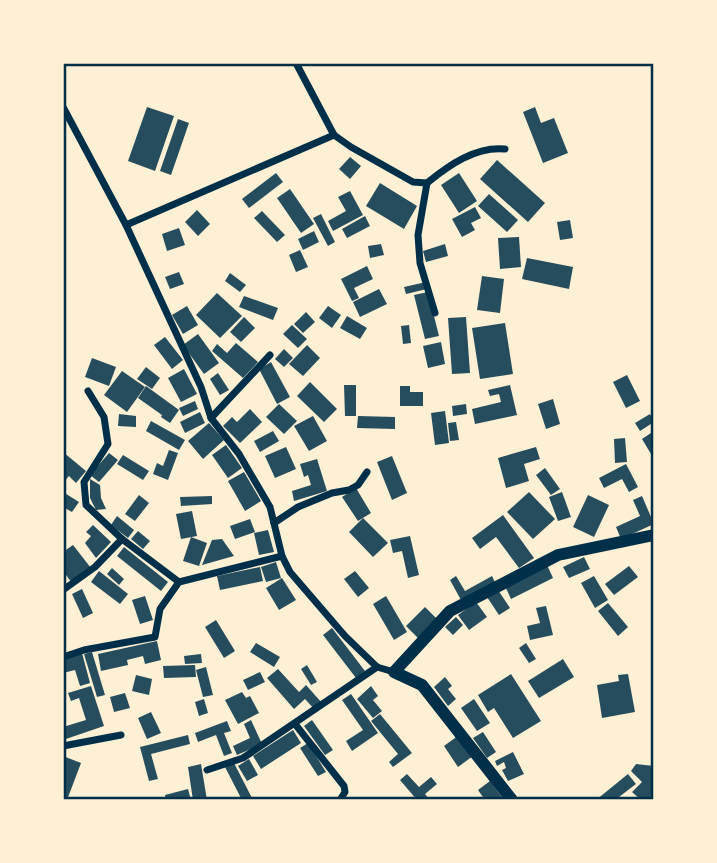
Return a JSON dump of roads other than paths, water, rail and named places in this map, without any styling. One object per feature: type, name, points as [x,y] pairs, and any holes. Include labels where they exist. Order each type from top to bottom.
[{"type":"street","points":[[296,63],[334,135],[351,148],[414,182],[426,183],[444,169],[478,151],[505,149]]},
{"type":"street","points":[[63,107],[126,225],[201,387],[211,418],[239,454],[270,507],[282,556],[290,572],[345,636],[377,667],[422,685],[512,800]]},
{"type":"street","points":[[126,225],[334,135]]},
{"type":"street","points":[[426,183],[418,234],[420,263],[435,313]]},
{"type":"street","points":[[211,418],[270,355]]},
{"type":"street","points":[[88,391],[104,417],[108,444],[84,482],[86,505],[122,539],[179,582]]},
{"type":"street","points":[[274,523],[299,507],[332,493],[349,490],[358,485],[367,472]]},
{"type":"street","points":[[394,673],[450,611],[558,555],[654,535]]},
{"type":"street","points":[[63,590],[95,567],[122,539]]},
{"type":"street","points":[[63,657],[84,650],[155,637],[160,609],[179,582],[282,556]]},
{"type":"street","points":[[207,770],[243,758],[377,667]]},
{"type":"street","points":[[295,724],[344,786],[345,792],[340,800]]},
{"type":"street","points":[[63,746],[121,735]]}]
